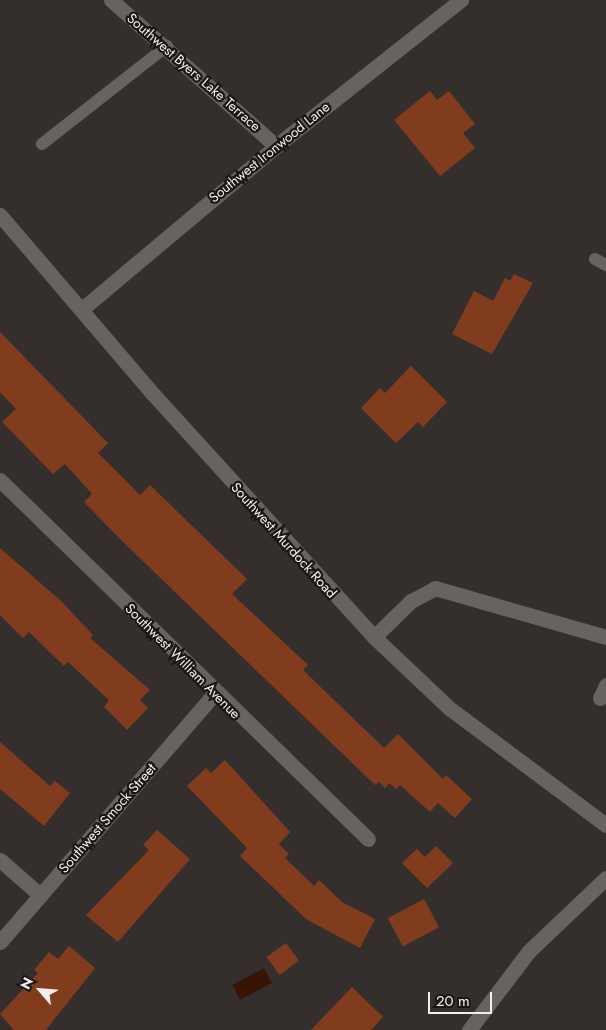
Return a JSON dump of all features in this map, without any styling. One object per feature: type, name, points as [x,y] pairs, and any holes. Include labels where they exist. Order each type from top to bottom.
[{"type":"street","name":"Southwest Byers Lake Terrace","points":[[111,0],[167,46],[276,146]]},
{"type":"street","name":"Southwest Ironwood Lane","points":[[82,309],[276,146],[461,0]]},
{"type":"street","name":"Southwest Murdock Road","points":[[0,215],[374,637],[456,714],[606,825]]},
{"type":"street","name":"Southwest William Avenue","points":[[0,480],[214,694],[368,839]]},
{"type":"street","points":[[374,637],[411,601],[435,588],[606,637]]},
{"type":"street","name":"Southwest Smock Street","points":[[0,942],[214,694]]},
{"type":"street","points":[[0,860],[40,895]]},
{"type":"street","points":[[469,1030],[529,950],[606,878]]},
{"type":"lane","points":[[42,144],[167,46]]},
{"type":"shaded area","points":[[264,968],[272,983],[240,1000],[232,985]]},
{"type":"building","points":[[430,91],[437,100],[449,91],[475,124],[463,133],[475,148],[440,176],[394,120]]},
{"type":"building","points":[[514,274],[533,283],[492,354],[452,334],[474,291],[493,301],[505,278],[510,281]]},
{"type":"building","points":[[0,332],[108,443],[98,453],[140,495],[150,485],[247,579],[232,594],[308,665],[303,670],[384,748],[398,734],[443,779],[446,775],[472,799],[455,818],[438,803],[430,812],[400,785],[396,789],[389,783],[385,788],[379,782],[375,785],[84,502],[92,494],[65,464],[53,474],[2,422],[16,409],[0,392]]},
{"type":"building","points":[[411,366],[447,402],[423,427],[418,422],[396,443],[361,408],[380,388],[385,393]]},
{"type":"building","points":[[0,548],[60,600],[93,635],[90,638],[150,690],[140,700],[148,708],[127,730],[104,707],[109,700],[68,662],[64,666],[29,632],[23,638],[0,615]]},
{"type":"building","points":[[0,742],[50,786],[55,781],[70,793],[44,826],[0,789]]},
{"type":"building","points":[[225,760],[290,832],[279,844],[289,854],[285,858],[314,886],[319,880],[342,902],[375,919],[360,948],[306,919],[240,856],[247,848],[187,786],[206,768],[211,773]]},
{"type":"building","points":[[157,830],[190,859],[118,942],[86,915],[149,850],[143,845]]},
{"type":"building","points":[[436,846],[453,863],[427,888],[402,863],[417,849],[425,857]]},
{"type":"building","points":[[424,899],[439,927],[403,947],[388,918]]},
{"type":"building","points":[[286,943],[299,961],[280,975],[267,957]]},
{"type":"building","points":[[69,946],[95,968],[46,1030],[14,1030],[0,1014],[38,973],[34,970],[49,952],[58,959]]},
{"type":"building","points":[[352,987],[383,1017],[371,1030],[311,1030]]}]
